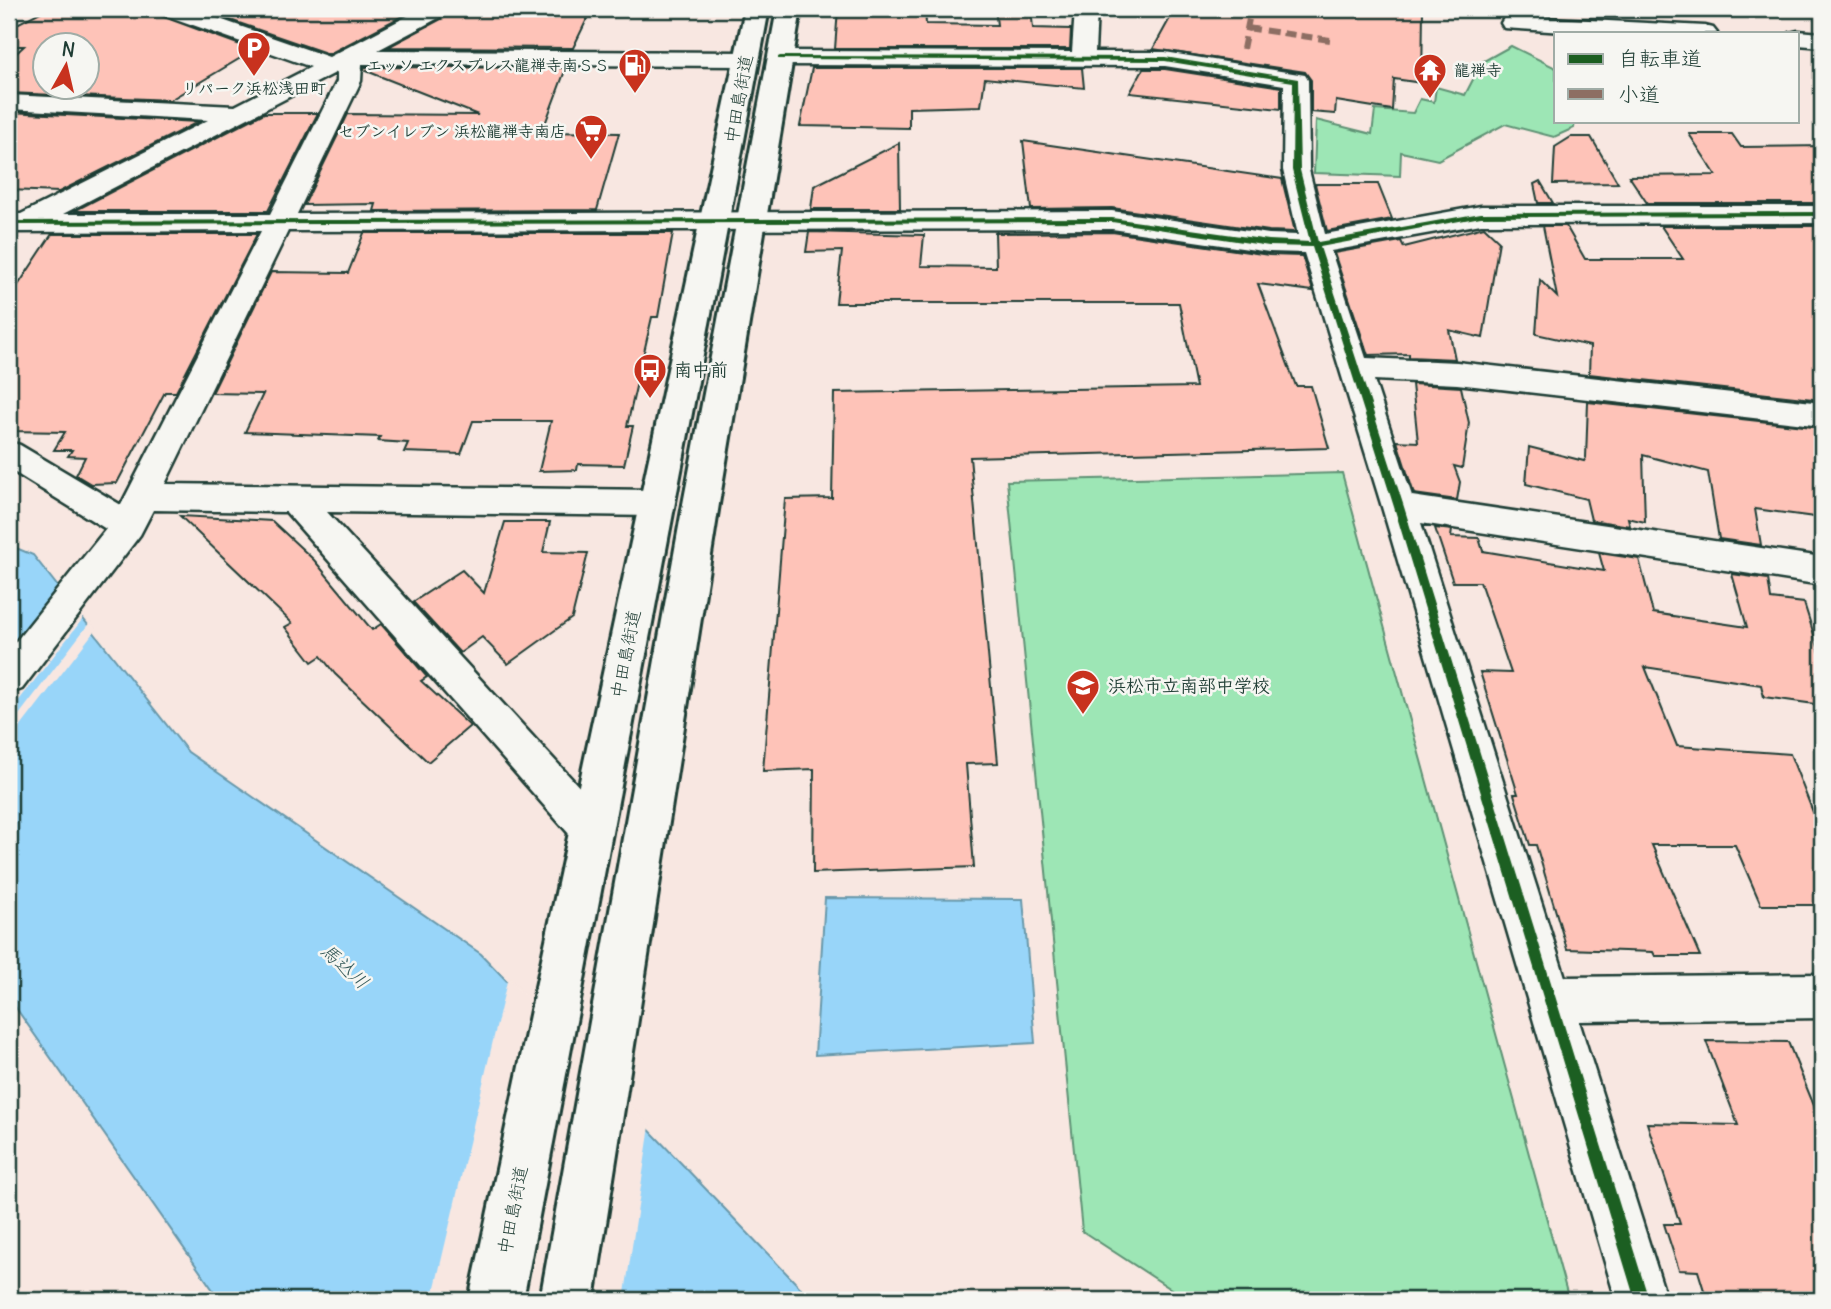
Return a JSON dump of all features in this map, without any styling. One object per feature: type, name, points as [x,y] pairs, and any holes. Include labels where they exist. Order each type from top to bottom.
[{"type":"street","points":[[173,9],[341,62],[746,59]]},
{"type":"street","points":[[17,223],[239,114],[437,9]]},
{"type":"street","name":"中田島街道","points":[[567,1300],[696,532],[734,219],[746,59],[757,9]]},
{"type":"street","name":"中田島街道","points":[[496,1300],[656,503],[780,58],[789,9]]},
{"type":"street","points":[[1083,58],[1086,9]]},
{"type":"street","points":[[1512,23],[1686,32]]},
{"type":"street","points":[[1800,38],[1822,40]]},
{"type":"street","points":[[780,58],[1165,59],[1296,80],[1296,170],[1315,245],[1399,507],[1642,1300]]},
{"type":"street","points":[[9,678],[135,512],[349,81],[341,62]]},
{"type":"street","points":[[9,102],[239,114]]},
{"type":"street","points":[[17,223],[1112,220],[1269,243],[1315,245],[1481,215],[1822,214]]},
{"type":"street","points":[[1355,368],[1457,373],[1822,414]]},
{"type":"street","points":[[9,454],[135,512],[296,500],[656,503]]},
{"type":"street","points":[[296,500],[591,829]]},
{"type":"street","points":[[1399,507],[1822,571]]},
{"type":"street","points":[[1548,999],[1822,996]]},
{"type":"green space","points":[[1511,46],[1554,67],[1554,122],[1575,122],[1574,128],[1554,137],[1505,124],[1438,160],[1401,152],[1400,176],[1314,173],[1316,120],[1372,134],[1375,110],[1413,113],[1420,99],[1434,102],[1436,87],[1465,95],[1482,62]]},
{"type":"green space","points":[[1342,473],[1569,1300],[1188,1300],[1082,1231],[1007,481]]},
{"type":"water","name":"馬込川","points":[[9,545],[33,555],[188,752],[481,954],[812,1300],[220,1300],[9,998]]},
{"type":"water","points":[[825,898],[1023,899],[1035,1043],[815,1055]]},
{"type":"pier","points":[[62,587],[85,616],[9,713],[9,652]]},
{"type":"pier","points":[[90,622],[96,629],[9,742],[9,728]]},
{"type":"pier","points":[[508,977],[650,1126],[624,1300],[432,1300]]},
{"type":"building","points":[[46,9],[156,9],[161,16],[254,50],[170,100],[102,97],[102,32],[32,32],[32,94],[9,93],[9,60],[24,46],[9,46],[9,28]]},
{"type":"building","points":[[198,9],[416,9],[329,54]]},
{"type":"building","points":[[452,9],[592,9],[573,48],[388,47],[447,16]]},
{"type":"building","points":[[838,9],[925,9],[926,24],[997,25],[995,9],[1031,9],[1033,28],[1071,29],[1070,49],[835,49]]},
{"type":"building","points":[[1175,9],[1423,9],[1422,83],[1394,79],[1392,110],[1336,101],[1335,114],[1311,112],[1311,80],[1305,72],[1153,49]]},
{"type":"building","points":[[364,67],[566,68],[542,132],[619,133],[597,210],[374,211],[376,204],[304,205],[348,114],[478,115],[364,70]]},
{"type":"building","points":[[812,68],[1082,68],[1084,88],[985,78],[981,106],[909,108],[909,128],[800,126]]},
{"type":"building","points":[[1143,69],[1165,69],[1281,87],[1281,109],[1130,93]]},
{"type":"building","points":[[9,112],[198,122],[59,192],[9,190]]},
{"type":"building","points":[[264,113],[318,113],[268,211],[74,211]]},
{"type":"building","points":[[1689,134],[1732,134],[1741,147],[1822,146],[1822,203],[1647,203],[1629,176],[1716,175]]},
{"type":"building","points":[[1571,137],[1591,137],[1618,183],[1553,184],[1555,147]]},
{"type":"building","points":[[1023,141],[1282,179],[1295,232],[1269,231],[1112,208],[1031,209]]},
{"type":"building","points":[[899,143],[900,209],[811,209],[814,186]]},
{"type":"building","points":[[1540,181],[1553,203],[1538,203],[1534,184]]},
{"type":"building","points":[[1315,184],[1378,184],[1392,219],[1327,231]]},
{"type":"building","points":[[1543,226],[1566,226],[1585,259],[1683,259],[1661,226],[1822,226],[1822,400],[1589,374],[1590,346],[1536,334],[1540,280],[1557,297]]},
{"type":"building","points":[[1484,227],[1499,241],[1483,338],[1449,330],[1455,359],[1409,357],[1409,354],[1368,355],[1334,253],[1401,241],[1404,247]]},
{"type":"building","points":[[809,232],[924,235],[921,266],[996,267],[995,233],[1112,232],[1269,255],[1302,256],[1313,291],[1258,284],[1296,386],[1311,386],[1329,448],[970,457],[998,763],[966,764],[974,867],[813,873],[814,769],[763,771],[785,499],[832,498],[834,393],[1196,387],[1179,303],[836,303],[842,251],[806,252]]},
{"type":"building","points":[[364,233],[673,233],[658,317],[652,317],[627,426],[633,426],[624,465],[578,464],[577,470],[539,471],[551,421],[473,421],[461,454],[404,452],[408,443],[378,441],[380,437],[245,432],[263,394],[212,393],[271,272],[348,273]]},
{"type":"building","points":[[52,234],[257,234],[176,392],[165,392],[117,483],[91,484],[76,475],[85,457],[68,456],[72,450],[54,450],[65,432],[9,431],[9,299]]},
{"type":"building","points":[[1412,384],[1461,387],[1469,423],[1462,468],[1454,466],[1460,482],[1457,500],[1414,494],[1397,441],[1418,442]]},
{"type":"building","points":[[1588,402],[1822,428],[1822,518],[1755,509],[1761,545],[1719,539],[1708,472],[1643,455],[1645,522],[1628,518],[1630,526],[1591,520],[1586,499],[1526,484],[1529,447],[1584,461]]},
{"type":"building","points":[[180,516],[272,521],[314,560],[372,630],[381,624],[427,677],[421,681],[470,726],[428,762],[335,674],[321,656],[312,662],[285,627],[292,623]]},
{"type":"building","points":[[505,522],[550,522],[543,552],[588,553],[572,618],[508,664],[482,637],[460,653],[413,602],[462,570],[484,593]]},
{"type":"building","points":[[1435,528],[1452,530],[1451,537],[1479,538],[1483,551],[1604,571],[1599,553],[1639,559],[1653,613],[1747,627],[1732,574],[1768,579],[1771,599],[1804,603],[1822,660],[1822,705],[1764,697],[1761,685],[1645,667],[1677,746],[1790,754],[1822,835],[1822,905],[1761,905],[1735,845],[1652,845],[1700,956],[1655,956],[1653,952],[1567,949],[1536,845],[1530,845],[1514,794],[1518,794],[1480,672],[1511,673],[1480,582],[1453,582]]},
{"type":"building","points":[[1706,1041],[1788,1042],[1822,1125],[1822,1300],[1707,1300],[1698,1271],[1679,1270],[1664,1224],[1680,1224],[1647,1123],[1738,1125]]},
{"type":"marked path","points":[[1243,49],[1251,9]]},
{"type":"marked path","points":[[1247,28],[1330,40]]},
{"type":"cycle path","points":[[780,58],[1165,59],[1296,80],[1296,170],[1308,223],[1399,507],[1642,1300]]},
{"type":"cycle path","points":[[9,223],[1112,220],[1269,243],[1315,245],[1481,215],[1822,214]]},
{"type":"place","name":"リパーク浜松浅田町","points":[[254,78]]},
{"type":"place","name":"エッソ エクスプレス龍禅寺南ＳＳ","points":[[635,95]]},
{"type":"place","name":"龍禅寺","points":[[1430,100]]},
{"type":"place","name":"セブンイレブン 浜松龍禅寺南店","points":[[591,161]]},
{"type":"place","name":"南中前","points":[[650,400]]},
{"type":"place","name":"浜松市立南部中学校","points":[[1083,716]]}]
